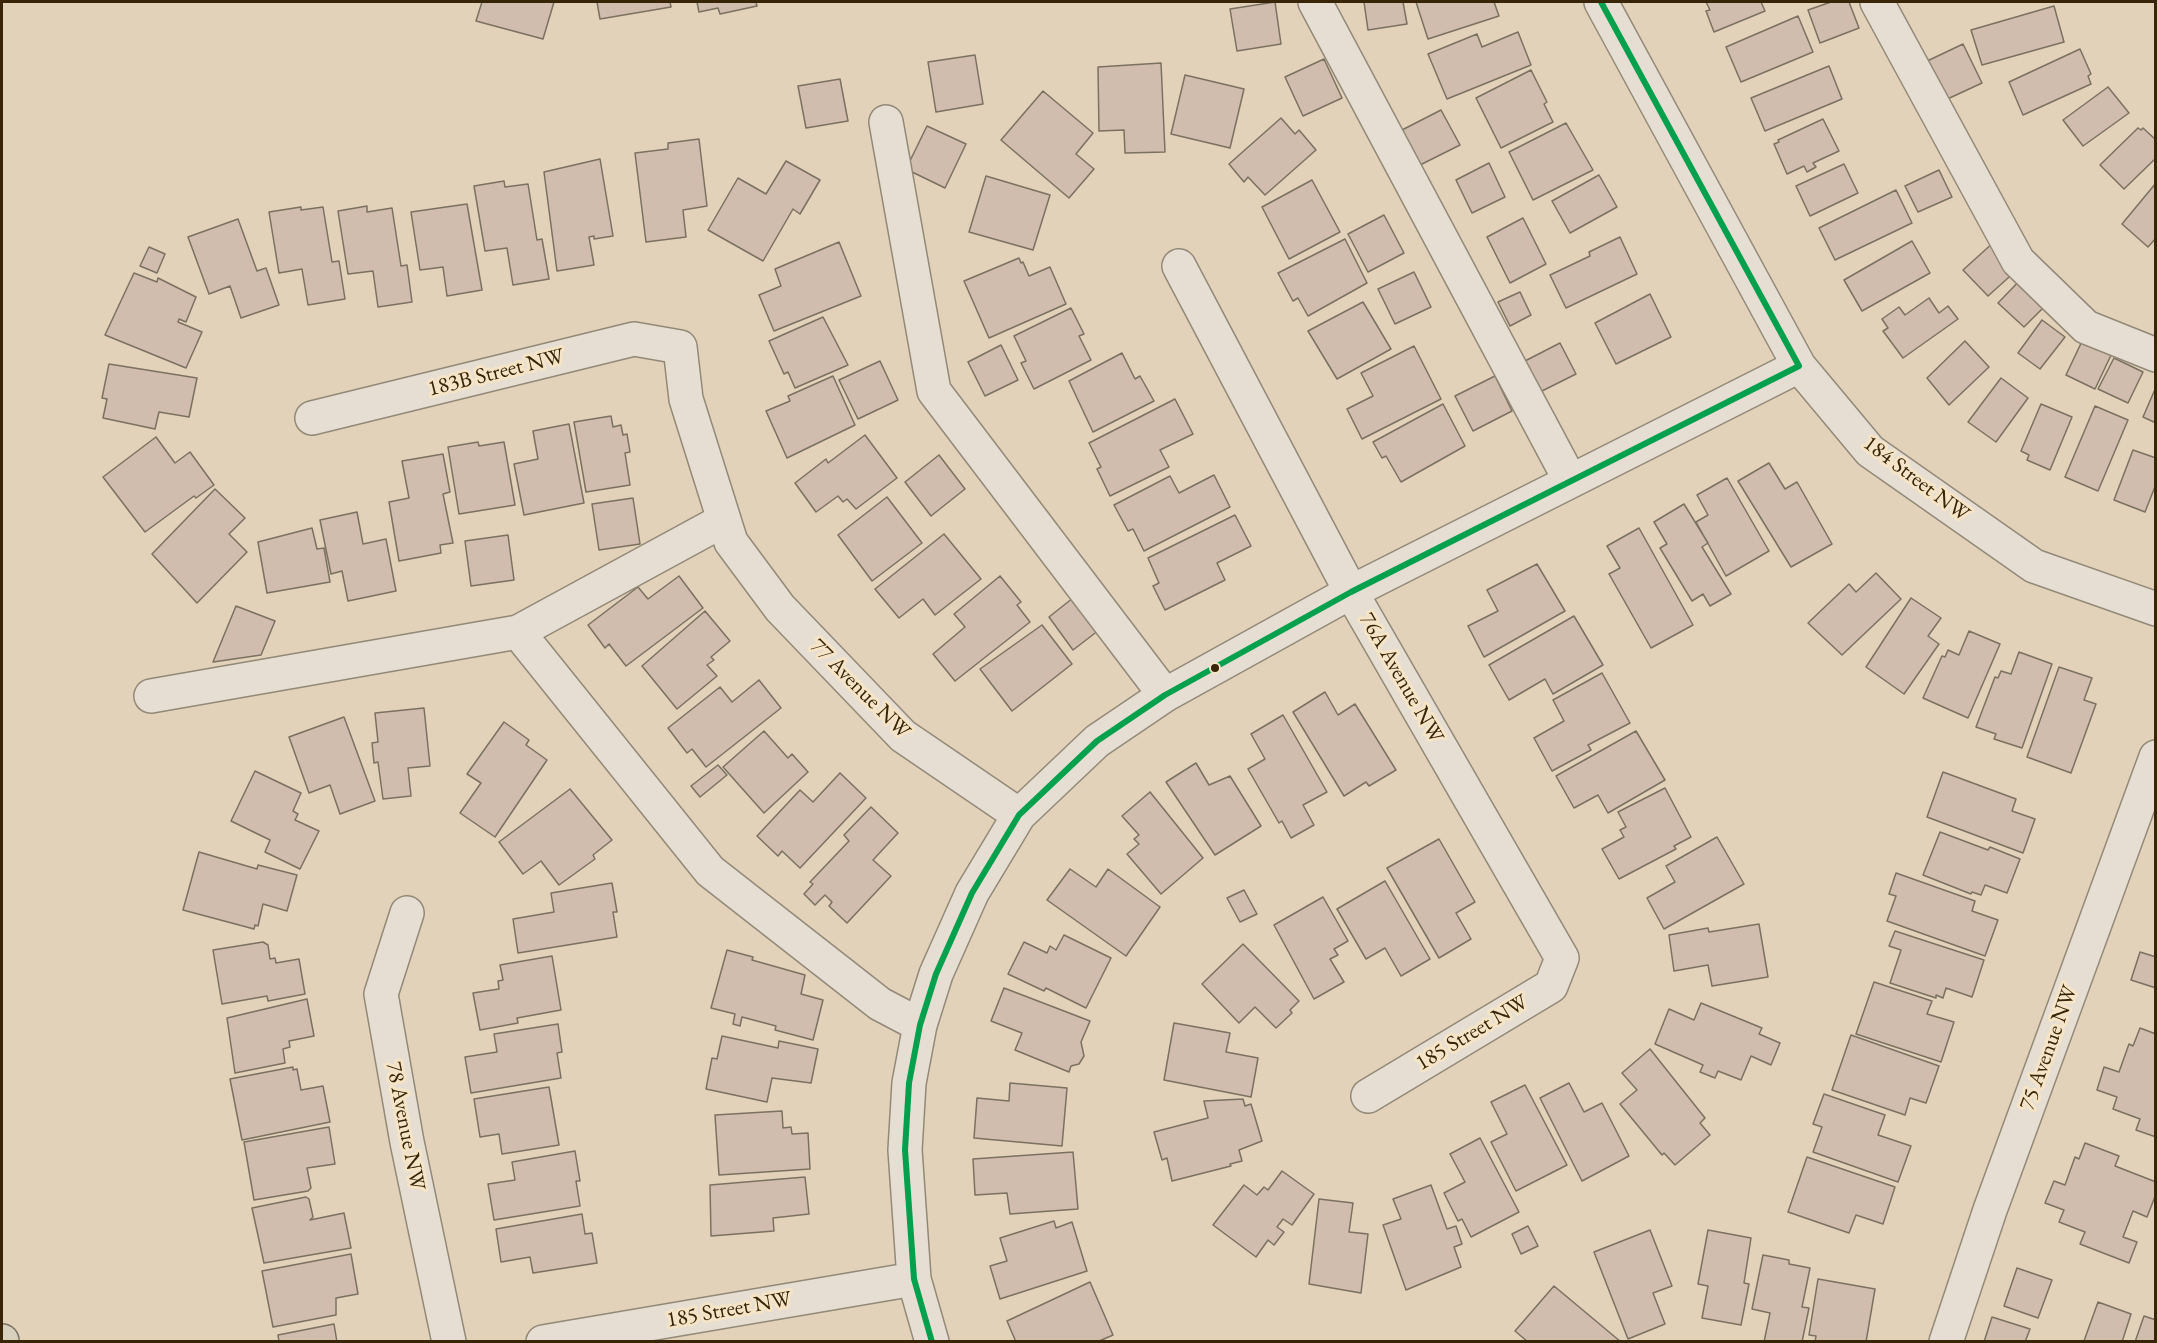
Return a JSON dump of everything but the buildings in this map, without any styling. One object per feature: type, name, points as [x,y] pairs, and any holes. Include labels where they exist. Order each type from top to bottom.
[{"type":"street","points":[[1315,2],[1570,480]]},
{"type":"street","name":"184 Street NW","points":[[1601,2],[1799,366],[1870,451],[2034,566],[2156,609]]},
{"type":"street","points":[[1877,2],[2018,261],[2086,327],[2156,356]]},
{"type":"street","points":[[886,122],[934,391],[1164,695]]},
{"type":"street","name":"76A Avenue NW","points":[[1179,266],[1351,592],[1562,958]]},
{"type":"street","name":"183B Street NW","points":[[312,418],[634,339],[680,347]]},
{"type":"street","name":"77 Avenue NW","points":[[680,347],[686,399],[732,542],[780,608],[903,736],[1019,815]]},
{"type":"street","points":[[932,1341],[914,1279],[905,1150],[909,1083],[920,1025],[936,974],[972,893],[1019,815],[1096,741],[1164,695],[1351,592],[1799,366]]},
{"type":"street","points":[[151,696],[518,632],[724,520]]},
{"type":"street","points":[[518,632],[710,871],[880,1004],[920,1025]]},
{"type":"street","name":"75 Avenue NW","points":[[1946,1341],[1994,1199],[2156,757]]},
{"type":"street","name":"78 Avenue NW","points":[[407,913],[381,994],[407,1142],[449,1341]]},
{"type":"street","name":"185 Street NW","points":[[1368,1096],[1551,986],[1562,958]]},
{"type":"street","name":"185 Street NW","points":[[543,1341],[914,1279]]},
{"type":"transit line","points":[[1601,2],[1799,366]]},
{"type":"transit line","points":[[932,1342],[914,1279],[905,1150],[909,1083],[920,1025],[936,974],[972,893],[1019,815],[1097,741],[1165,695],[1351,592],[1799,366]]}]
